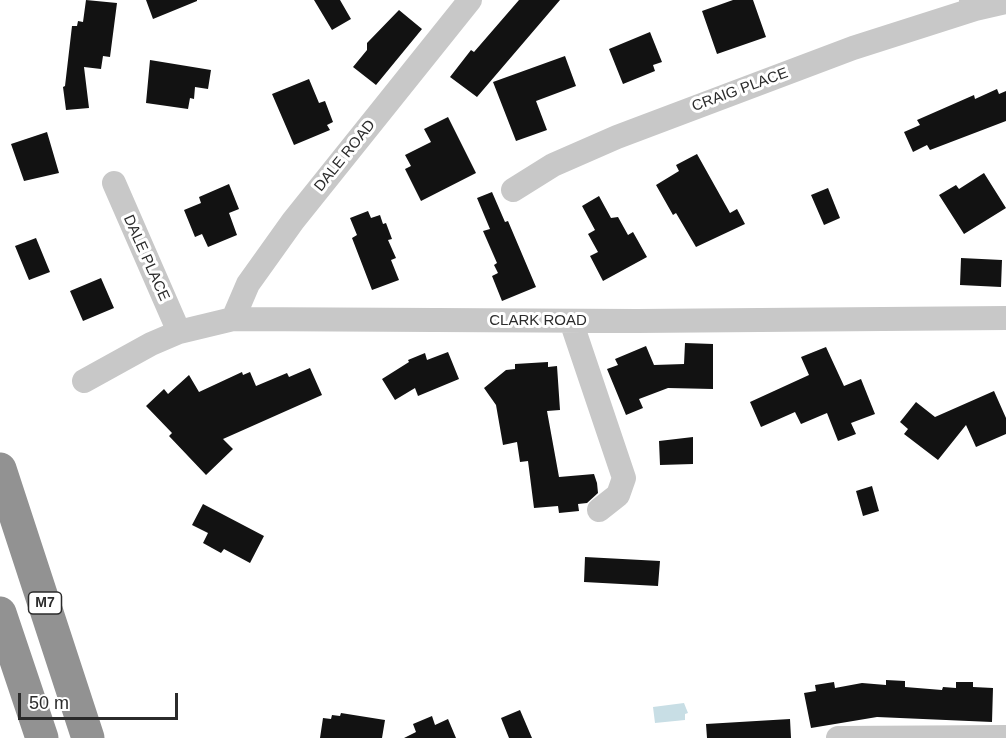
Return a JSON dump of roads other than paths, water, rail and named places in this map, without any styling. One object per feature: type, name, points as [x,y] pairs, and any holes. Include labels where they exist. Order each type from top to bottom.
[{"type":"highway","name":"M7","points":[[0,469],[88,738]]},
{"type":"highway","points":[[0,613],[42,738]]},
{"type":"street","name":"DALE ROAD","points":[[233,319],[248,284],[293,221],[470,0]]},
{"type":"street","name":"CRAIG PLACE","points":[[513,190],[553,165],[617,137],[973,4],[1006,2]]},
{"type":"street","name":"DALE PLACE","points":[[114,183],[179,332]]},
{"type":"street","name":"CLARK ROAD","points":[[84,381],[179,332],[233,319],[571,321],[1006,318]]},
{"type":"street","points":[[571,321],[624,478],[618,495],[599,510]]},
{"type":"street","points":[[838,738],[1006,737]]},
{"type":"water","points":[[684,703],[688,713],[685,714],[685,720],[655,723],[653,707]]}]
